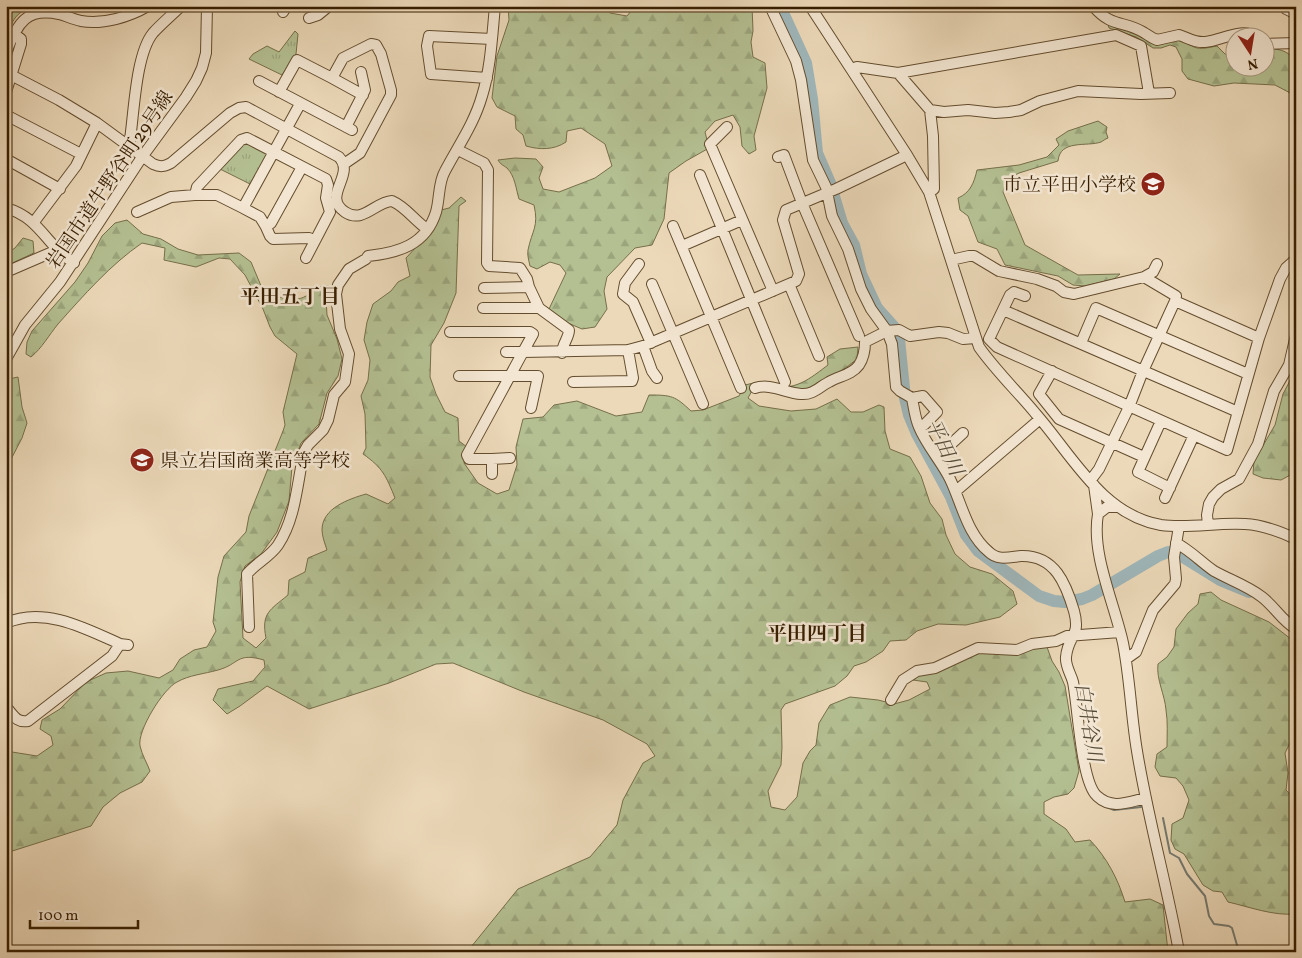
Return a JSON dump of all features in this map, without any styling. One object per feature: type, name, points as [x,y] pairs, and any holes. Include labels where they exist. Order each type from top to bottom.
[{"type":"street","points":[[6,52],[20,22],[31,14],[57,14],[90,22],[125,17],[148,6]]},
{"type":"street","points":[[128,146],[145,47],[152,34],[181,6]]},
{"type":"street","name":"岩国市道牛野谷町29号線","points":[[6,359],[25,325],[74,263],[142,156],[186,97],[202,68],[206,53],[207,6]]},
{"type":"street","points":[[309,18],[318,15],[330,6]]},
{"type":"street","points":[[249,627],[247,574],[274,550],[282,537],[295,503],[304,452],[323,430],[328,420],[334,394],[345,382],[349,354],[340,329],[336,294],[338,285],[349,269],[368,256],[392,253],[403,249],[418,239],[427,229],[436,212],[442,177],[469,129],[482,98],[487,78],[495,6]]},
{"type":"street","points":[[770,6],[796,61],[801,80],[813,160],[823,180],[832,191],[832,216],[848,249],[861,289],[871,309],[892,331],[910,336],[939,332],[948,333],[963,339],[975,338]]},
{"type":"street","points":[[810,6],[930,192],[979,347],[1092,483],[1117,507],[1151,523],[1179,526],[1245,524],[1264,526],[1296,539]]},
{"type":"street","points":[[1093,6],[1110,22],[1133,28],[1157,40],[1180,35],[1195,42],[1206,42],[1224,37]]},
{"type":"street","points":[[1284,6],[1296,14]]},
{"type":"street","points":[[6,92],[21,44],[21,39],[14,34]]},
{"type":"street","points":[[851,69],[857,67],[898,73],[1116,35],[1141,46],[1149,93]]},
{"type":"street","points":[[487,78],[430,74],[427,46],[428,36],[492,39]]},
{"type":"street","points":[[1274,44],[1296,43]]},
{"type":"street","points":[[332,78],[343,58],[371,44],[376,45],[381,54],[391,90],[391,95],[360,153],[344,164]]},
{"type":"street","points":[[279,92],[298,60],[363,94]]},
{"type":"street","points":[[259,81],[349,129],[366,90],[361,72]]},
{"type":"street","points":[[898,73],[930,110],[934,189],[930,192]]},
{"type":"street","points":[[11,76],[59,100],[97,123],[152,164],[164,166],[171,163],[230,113],[239,108],[246,108],[339,157],[344,164],[345,170],[336,194],[343,211],[353,215],[363,215],[378,204],[392,201],[403,207],[417,222],[427,229]]},
{"type":"street","points":[[930,110],[944,112],[968,110],[995,113],[1009,112],[1021,110],[1040,101],[1078,91],[1170,93]]},
{"type":"street","points":[[243,208],[300,104]]},
{"type":"street","points":[[6,115],[81,154]]},
{"type":"street","points":[[34,222],[76,166],[97,123]]},
{"type":"street","points":[[726,127],[710,144],[772,291]]},
{"type":"street","points":[[195,195],[197,187],[241,140],[247,138],[326,179],[328,185],[326,198],[330,212],[306,258]]},
{"type":"street","points":[[458,150],[484,163],[488,170],[487,263],[489,266],[520,268],[527,279],[539,308],[569,330],[569,336],[562,347],[562,352]]},
{"type":"street","points":[[778,157],[784,155],[802,203],[859,336]]},
{"type":"street","points":[[506,352],[628,350],[647,344],[796,281],[799,274],[783,220],[786,210],[832,191],[907,155]]},
{"type":"street","points":[[6,159],[60,189]]},
{"type":"street","points":[[266,227],[271,223],[302,166]]},
{"type":"street","points":[[700,175],[786,382]]},
{"type":"street","points":[[137,212],[171,197],[217,195],[260,217],[273,239],[309,238],[314,240]]},
{"type":"street","points":[[6,208],[26,216],[34,222],[57,250],[74,263]]},
{"type":"street","points":[[682,246],[742,220]]},
{"type":"street","points":[[673,226],[741,388]]},
{"type":"street","points":[[6,272],[57,250]]},
{"type":"street","points":[[951,260],[974,256],[999,271],[1037,279],[1056,286],[1064,292],[1074,294],[1144,277],[1153,272],[1156,264]]},
{"type":"street","points":[[1025,296],[1014,292],[1010,294],[989,339],[997,347],[1228,450],[1248,374],[1280,279],[1286,268],[1296,259]]},
{"type":"street","points":[[638,264],[626,283],[623,294],[633,302],[647,344],[652,371],[657,378]]},
{"type":"street","points":[[1144,277],[1176,296],[1175,301],[1129,407],[1092,483],[1098,514],[1096,535],[1098,551],[1126,659],[1136,750],[1178,952]]},
{"type":"street","points":[[652,284],[703,404]]},
{"type":"street","points":[[789,284],[820,356]]},
{"type":"street","points":[[484,288],[529,287]]},
{"type":"street","points":[[1175,301],[1259,338]]},
{"type":"street","points":[[484,308],[539,308]]},
{"type":"street","points":[[1081,343],[1096,308],[1248,374]]},
{"type":"street","points":[[1003,310],[1238,412]]},
{"type":"street","points":[[755,388],[766,386],[800,394],[817,390],[829,381],[848,374],[855,369],[860,363],[865,342],[892,331]]},
{"type":"street","points":[[892,331],[896,387],[907,396],[919,426],[956,491],[965,518],[981,545],[990,554],[1003,558],[1030,557],[1050,565],[1061,577],[1077,624],[1075,635],[1067,648],[1066,664],[1073,684],[1084,762],[1091,788],[1096,796],[1111,805],[1146,798]]},
{"type":"street","points":[[450,332],[530,332],[533,334],[467,455],[469,459],[510,458]]},
{"type":"street","points":[[1208,525],[1208,510],[1213,497],[1221,489],[1239,480],[1258,444],[1274,391],[1289,365],[1296,335]]},
{"type":"street","points":[[573,382],[632,381],[628,350]]},
{"type":"street","points":[[1052,371],[1039,394],[1059,419],[1144,457]]},
{"type":"street","points":[[459,376],[538,376],[531,408]]},
{"type":"street","points":[[907,396],[923,396],[937,412],[924,425],[919,426]]},
{"type":"street","points":[[956,491],[1040,419]]},
{"type":"street","points":[[1161,421],[1138,472],[1170,488]]},
{"type":"street","points":[[937,457],[963,433]]},
{"type":"street","points":[[1165,498],[1194,435]]},
{"type":"street","points":[[492,459],[492,474]]},
{"type":"street","points":[[1098,514],[1107,507],[1117,507]]},
{"type":"street","points":[[1126,659],[1136,652],[1153,610],[1175,584],[1175,550],[1179,526]]},
{"type":"street","points":[[1175,550],[1212,569],[1232,582],[1252,590],[1263,598],[1289,625],[1296,629]]},
{"type":"street","points":[[6,624],[28,616],[41,616],[59,620],[124,645],[28,721],[22,722],[17,720],[8,708]]},
{"type":"street","points":[[891,700],[903,680],[910,675],[917,671],[935,668],[978,648],[1017,650],[1032,644],[1056,641],[1075,635],[1120,632]]},
{"type":"green space","points":[[9,6],[37,6],[20,13],[11,24],[6,36],[6,12]]},
{"type":"green space","points":[[508,6],[606,6],[610,13],[627,16],[635,6],[752,6],[753,31],[751,42],[753,57],[765,63],[767,88],[754,136],[756,150],[749,154],[742,146],[740,127],[733,115],[715,121],[705,132],[709,148],[669,173],[664,219],[652,245],[635,248],[607,277],[604,291],[607,309],[595,327],[582,329],[554,317],[549,309],[566,273],[560,265],[550,262],[537,269],[530,266],[528,252],[536,218],[534,205],[519,199],[512,175],[498,160],[515,158],[536,159],[543,167],[539,178],[543,189],[559,192],[595,178],[612,166],[605,144],[581,128],[567,131],[566,142],[557,147],[542,149],[526,146],[523,135],[516,129],[515,116],[497,107],[492,98],[497,56],[509,20]]},
{"type":"green space","points":[[1108,24],[1176,38],[1197,48],[1217,46],[1224,53],[1224,78],[1274,78],[1274,49],[1277,49],[1291,56],[1294,62],[1296,69],[1296,96],[1275,85],[1234,83],[1214,86],[1188,79],[1182,71],[1182,59],[1176,47],[1170,45],[1153,48],[1136,37],[1109,28]]},
{"type":"green space","points":[[295,31],[298,34],[296,54],[282,75],[249,59],[253,54],[267,46],[279,52]]},
{"type":"green space","points":[[1098,121],[1107,127],[1108,138],[1101,142],[1075,145],[1064,149],[1058,161],[1019,173],[1006,180],[1003,192],[1025,245],[1078,275],[1120,274],[1114,279],[1085,286],[1073,285],[1058,276],[1005,265],[997,249],[978,242],[968,216],[960,210],[958,198],[971,187],[977,170],[1019,165],[1047,157],[1059,145],[1056,139],[1068,131]]},
{"type":"green space","points":[[243,141],[267,151],[268,158],[252,185],[220,169]]},
{"type":"green space","points":[[461,197],[466,201],[459,206],[456,293],[444,323],[431,345],[430,377],[445,412],[458,418],[459,441],[467,447],[464,463],[478,483],[497,494],[509,490],[517,465],[516,447],[523,419],[543,417],[554,405],[577,401],[616,416],[642,412],[649,395],[657,395],[673,397],[691,411],[703,410],[739,396],[745,385],[760,383],[780,387],[794,386],[828,365],[827,357],[840,349],[858,347],[857,359],[838,373],[814,386],[801,390],[754,387],[748,398],[759,406],[791,411],[816,409],[837,399],[851,412],[863,412],[879,405],[884,407],[885,431],[890,449],[910,457],[921,476],[930,503],[942,519],[946,535],[955,554],[970,567],[992,574],[1013,591],[1017,604],[1000,617],[966,625],[938,624],[917,631],[906,640],[890,641],[883,651],[866,662],[854,666],[847,676],[835,686],[785,704],[781,710],[781,765],[768,791],[771,807],[785,810],[797,797],[803,763],[816,745],[819,723],[830,705],[850,697],[894,704],[909,700],[930,689],[927,682],[913,680],[914,673],[947,668],[966,657],[984,652],[1039,646],[1047,647],[1065,686],[1079,771],[1074,788],[1068,794],[1054,797],[1044,802],[1044,814],[1066,829],[1075,842],[1090,840],[1102,854],[1111,869],[1125,902],[1150,899],[1163,905],[1168,952],[467,952],[518,889],[590,857],[617,825],[623,800],[643,763],[655,756],[647,744],[603,720],[524,692],[453,663],[436,664],[389,683],[309,709],[267,686],[227,714],[213,700],[218,689],[253,681],[265,667],[264,660],[255,658],[243,658],[225,668],[192,676],[177,682],[158,701],[140,739],[143,756],[150,771],[142,782],[120,793],[103,807],[91,826],[6,853],[6,730],[12,752],[37,756],[53,745],[51,736],[40,729],[42,720],[60,709],[86,682],[106,673],[128,671],[159,678],[173,670],[180,659],[194,650],[207,647],[216,631],[213,622],[218,577],[224,556],[246,532],[249,516],[283,431],[285,425],[283,412],[297,354],[275,336],[245,275],[230,259],[219,258],[196,267],[164,260],[165,248],[142,243],[98,281],[58,324],[42,346],[31,357],[26,354],[27,342],[32,331],[75,282],[88,263],[102,236],[115,223],[127,220],[143,234],[161,239],[178,249],[198,255],[239,253],[251,262],[264,293],[295,300],[306,296],[323,285],[329,286],[326,300],[327,315],[337,339],[342,359],[338,376],[327,393],[319,424],[301,443],[292,467],[289,501],[277,532],[261,554],[245,566],[240,582],[243,638],[256,648],[266,638],[265,623],[268,613],[288,595],[289,580],[305,572],[308,558],[327,550],[322,530],[323,522],[331,510],[366,494],[388,504],[395,498],[383,473],[363,454],[366,448],[365,414],[361,396],[368,380],[370,360],[364,340],[367,322],[373,304],[391,291],[398,282],[410,276],[406,258],[433,229],[441,210],[449,208]]},
{"type":"green space","points":[[23,238],[33,241],[34,253],[6,266],[6,254],[15,248]]},
{"type":"green space","points":[[1296,369],[1296,472],[1281,480],[1263,478],[1253,474],[1254,461],[1275,425],[1283,394]]},
{"type":"green space","points":[[18,377],[22,407],[27,423],[22,438],[6,469],[6,386],[9,379]]},
{"type":"green space","points":[[1211,592],[1221,600],[1269,622],[1296,643],[1296,738],[1292,739],[1285,753],[1288,773],[1286,790],[1296,801],[1296,914],[1270,912],[1228,902],[1222,892],[1213,891],[1203,885],[1184,854],[1175,849],[1171,840],[1172,824],[1183,818],[1189,800],[1183,786],[1176,778],[1160,776],[1155,767],[1157,754],[1167,747],[1167,715],[1158,675],[1158,664],[1167,657],[1174,647],[1176,629],[1188,613],[1198,604],[1200,594]]},
{"type":"waterway","name":"平田川","points":[[780,6],[806,63],[812,99],[817,153],[830,183],[842,223],[854,245],[861,274],[877,308],[894,327],[899,339],[905,398],[909,415],[917,434],[951,497],[966,535],[978,551],[1039,596],[1054,601],[1065,602],[1092,595],[1168,552],[1178,554],[1220,580],[1249,592]]},
{"type":"waterway","name":"白井谷川","points":[[1107,807],[1114,810],[1141,807]]},
{"type":"waterway","name":"白井谷川","points":[[1163,818],[1170,853],[1179,858],[1187,874],[1205,896],[1209,916],[1214,924],[1232,928],[1239,952]]},
{"type":"place","name":"市立平田小学校","points":[[1153,184]]},
{"type":"place","name":"県立岩国商業高等学校","points":[[142,460]]},
{"type":"district","name":"平田五丁目","points":[[290,296]]},
{"type":"district","name":"平田四丁目","points":[[817,633]]}]
